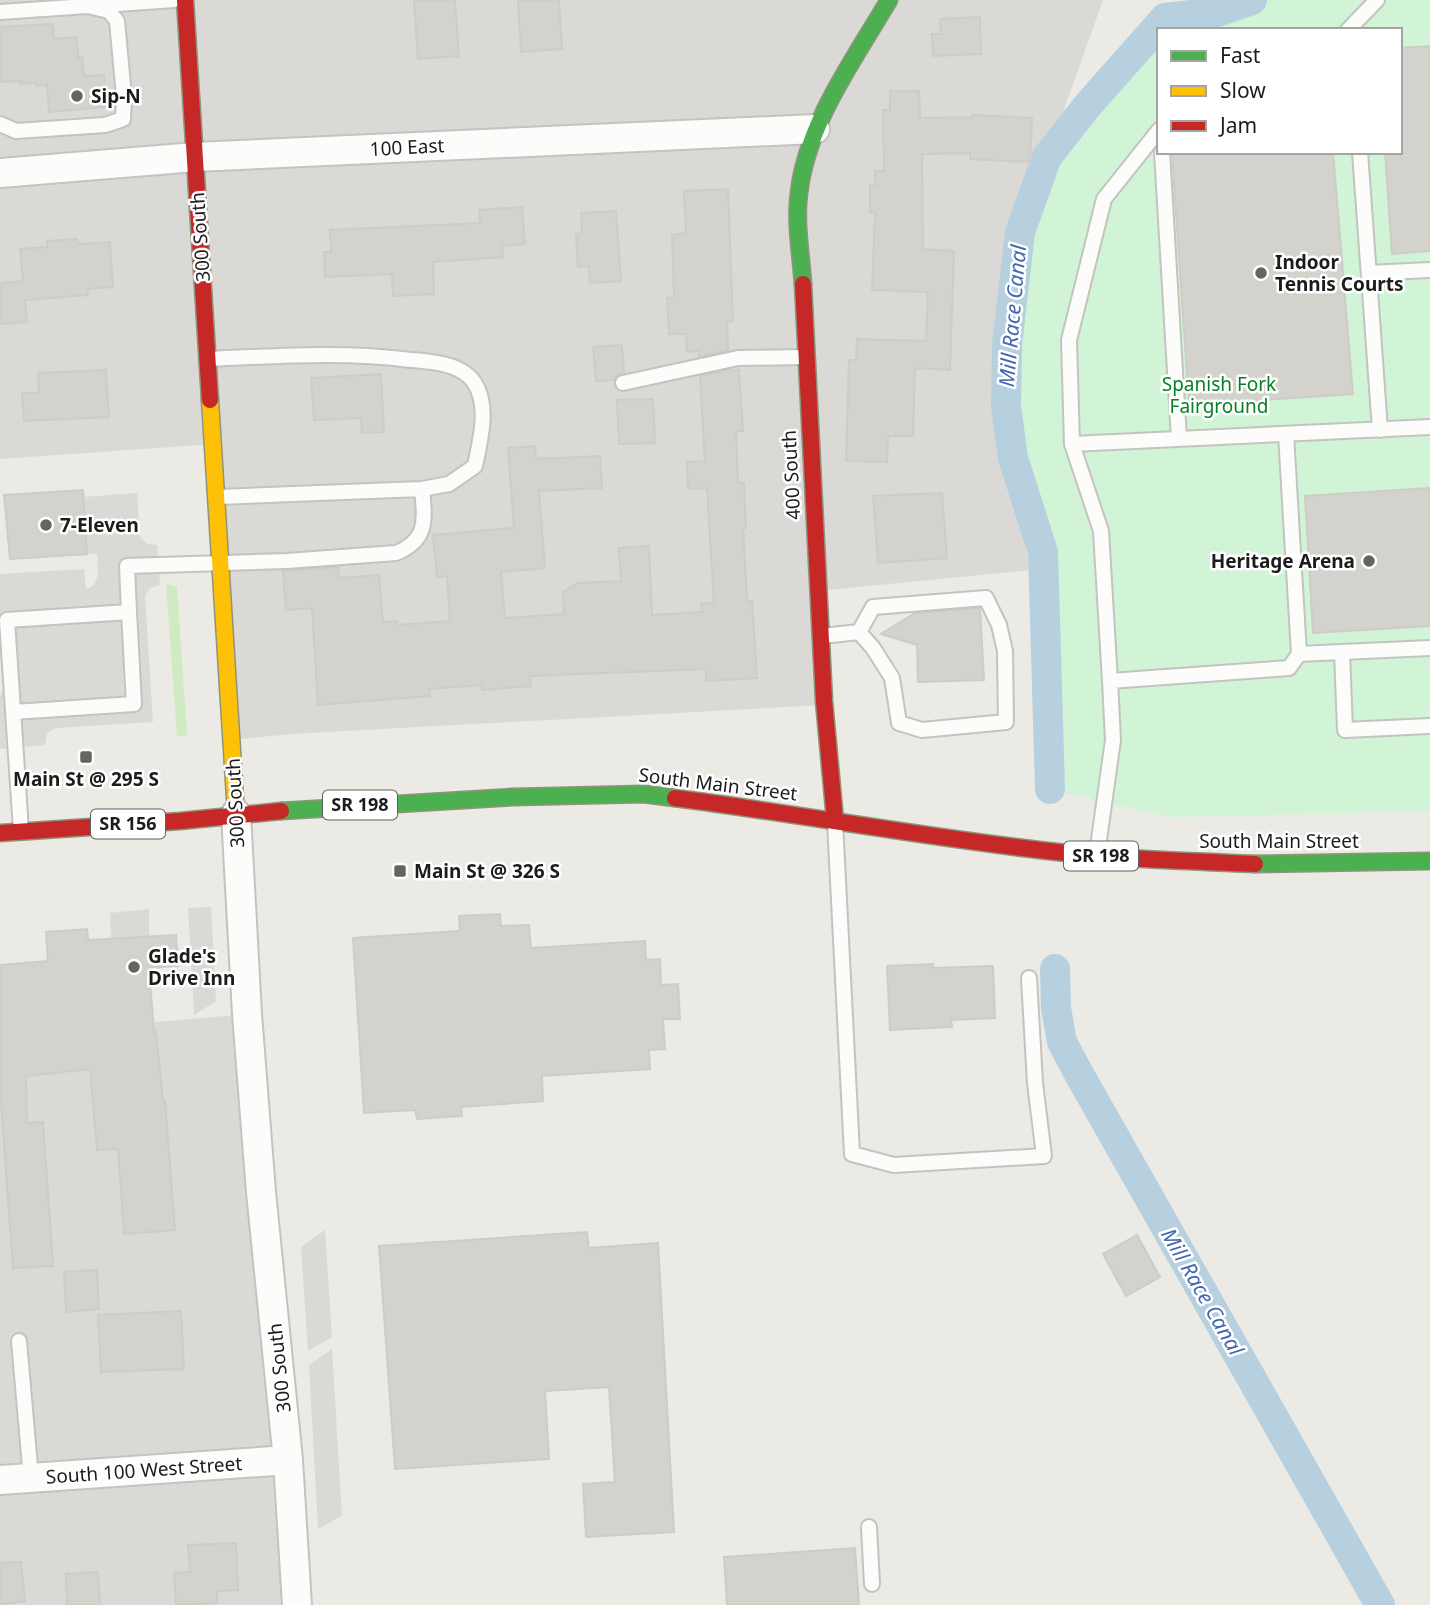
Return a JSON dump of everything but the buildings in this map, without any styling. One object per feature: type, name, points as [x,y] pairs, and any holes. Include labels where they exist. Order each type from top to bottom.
[{"type":"main road","name":"300 South","points":[[186,0],[236,814]]},
{"type":"main road","name":"400 South","points":[[835,821],[824,701],[798,198],[803,164],[815,129],[889,0]]},
{"type":"main road","name":"South Main Street","points":[[0,832],[484,798],[644,794],[915,834],[1097,856],[1260,864],[1430,861]]},
{"type":"street","name":"100 East","points":[[0,173],[195,157],[815,129]]},
{"type":"street","name":"300 South","points":[[236,814],[261,1192],[288,1460],[297,1605]]},
{"type":"street","name":"South 100 West Street","points":[[0,1480],[288,1460]]},
{"type":"lane","points":[[0,12],[174,0]]},
{"type":"lane","points":[[1352,28],[1377,0]]},
{"type":"lane","points":[[0,124],[16,131],[105,125],[123,119],[124,96],[117,21],[109,11],[88,6]]},
{"type":"lane","points":[[1097,856],[1113,740],[1110,681],[1101,531],[1072,444],[1069,340],[1104,199],[1157,133]]},
{"type":"lane","points":[[1162,154],[1179,439]]},
{"type":"lane","points":[[1360,154],[1380,430]]},
{"type":"lane","points":[[1369,273],[1430,270]]},
{"type":"lane","points":[[208,359],[347,355],[441,364],[466,373],[475,384],[482,415],[475,466],[449,484],[422,489],[217,497]]},
{"type":"lane","points":[[623,383],[738,358],[807,357]]},
{"type":"lane","points":[[1072,444],[1430,427]]},
{"type":"lane","points":[[1110,681],[1289,668],[1299,654],[1286,434]]},
{"type":"lane","points":[[14,712],[134,704],[127,566],[287,561],[396,553],[417,541],[422,529],[422,489]]},
{"type":"lane","points":[[986,598],[999,625],[1005,651],[1006,722],[922,730],[899,723],[892,678],[859,632],[873,607],[986,598]]},
{"type":"lane","points":[[21,831],[8,620],[129,612]]},
{"type":"lane","points":[[821,636],[859,632]]},
{"type":"lane","points":[[1299,654],[1430,648]]},
{"type":"lane","points":[[1342,652],[1345,730],[1430,726]]},
{"type":"lane","points":[[835,821],[852,1154],[894,1165],[1044,1156],[1035,1083],[1029,978]]},
{"type":"lane","points":[[19,1341],[32,1478]]},
{"type":"lane","points":[[869,1527],[872,1584]]},
{"type":"shaded area","points":[[0,0],[1103,0],[1020,232],[1006,406],[1014,487],[1030,570],[818,591],[824,705],[290,734],[231,740],[214,444],[0,459]]},
{"type":"shaded area","points":[[137,493],[140,537],[147,544],[157,545],[160,585],[150,588],[145,596],[153,722],[56,728],[47,733],[45,745],[0,749],[0,697],[3,688],[0,574],[84,569],[86,589],[90,588],[98,575],[97,554],[89,554],[87,548],[83,497]]},
{"type":"shaded area","points":[[211,907],[216,1001],[194,1015],[188,908]]},
{"type":"shaded area","points":[[149,909],[149,936],[111,938],[110,913]]},
{"type":"shaded area","points":[[247,1014],[297,1605],[0,1605],[0,1036]]},
{"type":"shaded area","points":[[220,1035],[222,1080],[197,1081],[195,1037]]},
{"type":"shaded area","points":[[325,1230],[332,1337],[308,1351],[301,1247]]},
{"type":"shaded area","points":[[332,1349],[342,1516],[318,1529],[309,1365]]},
{"type":"green space","name":"Spanish Fork Fairground","points":[[1252,0],[1430,0],[1430,811],[1170,817],[1050,789],[1043,552],[1013,458],[1006,406],[1007,345],[1020,232],[1047,157],[1088,105],[1165,18],[1217,12]]},
{"type":"green space","points":[[166,584],[177,587],[187,735],[177,737]]},
{"type":"waterway","name":"Mill Race Canal","points":[[1050,789],[1043,552],[1013,458],[1006,406],[1007,345],[1020,232],[1047,157],[1088,105],[1165,18],[1217,12],[1252,0]]},
{"type":"waterway","name":"Mill Race Canal","points":[[1055,969],[1056,1008],[1062,1042],[1380,1605]]},
{"type":"traffic: fast","points":[[803,284],[798,215],[804,167],[822,117],[834,93],[889,0]]},
{"type":"traffic: fast","points":[[281,811],[513,797],[644,794],[675,798]]},
{"type":"traffic: fast","points":[[1255,864],[1430,861]]},
{"type":"traffic: slow","points":[[210,400],[236,814]]},
{"type":"traffic: jam","points":[[185,0],[210,400]]},
{"type":"traffic: jam","points":[[803,284],[824,701],[835,820]]},
{"type":"traffic: jam","points":[[675,798],[1048,851],[1255,864]]},
{"type":"traffic: jam","points":[[0,833],[281,811]]},
{"type":"place","name":"Sip-N","points":[[77,96]]},
{"type":"place","name":"Indoor Tennis Courts","points":[[1261,273]]},
{"type":"place","name":"7-Eleven","points":[[46,525]]},
{"type":"place","name":"Heritage Arena","points":[[1369,561]]},
{"type":"place","name":"Main St @ 295 S","points":[[86,757]]},
{"type":"place","name":"Main St @ 326 S","points":[[400,871]]},
{"type":"place","name":"Glade's Drive Inn","points":[[134,967]]}]
